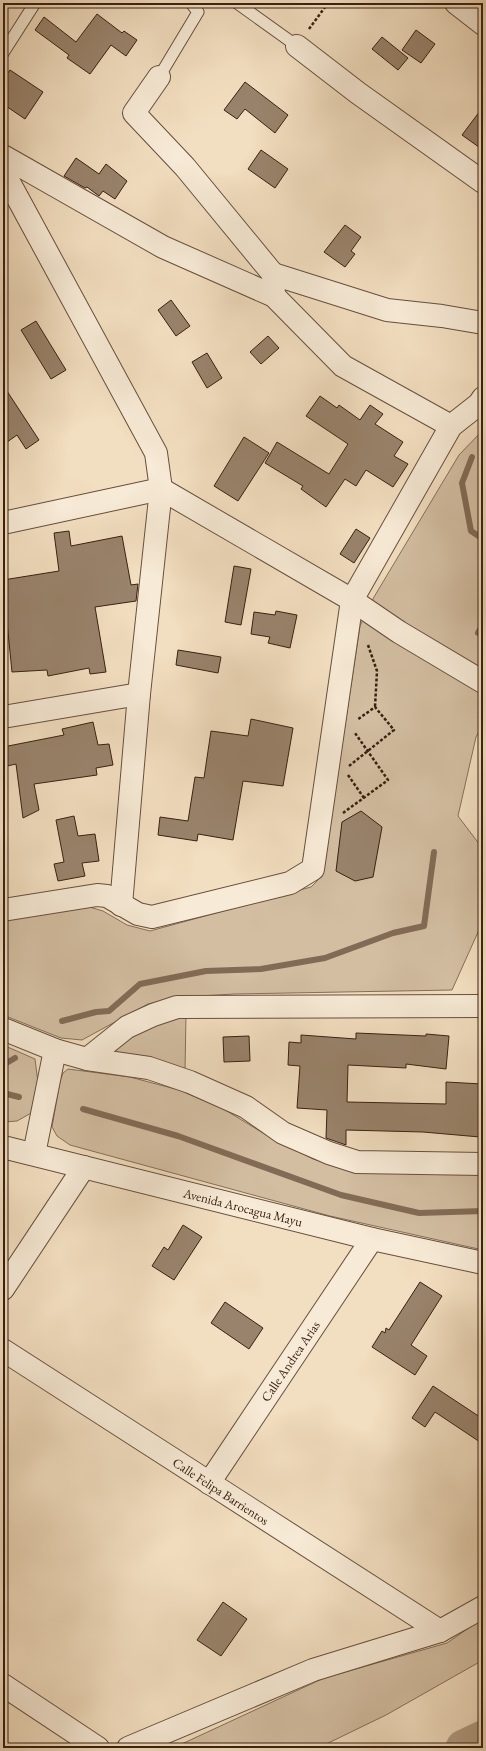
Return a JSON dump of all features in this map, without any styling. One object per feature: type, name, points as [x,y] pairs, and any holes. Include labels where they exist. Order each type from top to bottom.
[{"type":"street","points":[[456,3],[483,24]]},
{"type":"street","points":[[297,46],[358,93],[483,182]]},
{"type":"street","points":[[159,77],[134,113],[185,167],[273,274],[387,310],[442,316],[483,323]]},
{"type":"street","points":[[3,156],[163,247],[274,296],[343,366],[451,426]]},
{"type":"street","points":[[3,172],[156,453],[161,489],[139,694],[121,905]]},
{"type":"street","points":[[273,274],[274,296]]},
{"type":"street","points":[[3,910],[97,895],[108,896],[138,914],[152,917],[290,883],[313,869],[352,600],[451,426],[479,404],[483,398]]},
{"type":"street","points":[[3,524],[161,489],[352,600],[398,632],[483,682]]},
{"type":"street","points":[[3,717],[139,694]]},
{"type":"street","points":[[87,1059],[126,1027],[177,1007],[483,1006]]},
{"type":"street","points":[[3,1029],[55,1050],[87,1059],[149,1068],[190,1082],[246,1107],[283,1133],[329,1153],[357,1162],[483,1164]]},
{"type":"street","points":[[34,1154],[55,1050]]},
{"type":"street","name":"Avenida Arocagua Mayu","points":[[3,1147],[372,1239],[483,1263]]},
{"type":"street","points":[[3,1288],[84,1167]]},
{"type":"street","name":"Calle Andrea Arias","points":[[209,1483],[372,1239]]},
{"type":"street","name":"Calle Felipa Barrientos","points":[[3,1350],[440,1631]]},
{"type":"street","points":[[128,1748],[313,1670],[440,1631],[483,1607]]},
{"type":"street","points":[[3,1685],[98,1748]]},
{"type":"lane","points":[[3,53],[35,3]]},
{"type":"lane","points":[[159,77],[198,12],[190,3]]},
{"type":"lane","points":[[237,3],[297,46]]},
{"type":"path","points":[[297,46],[328,3]]},
{"type":"path","points":[[364,798],[344,770],[394,730],[375,707],[377,671],[367,642]]},
{"type":"path","points":[[356,720],[375,707]]},
{"type":"path","points":[[341,814],[388,780],[353,730]]},
{"type":"shaded area","points":[[483,430],[483,724],[476,737],[458,816],[483,849],[483,921],[452,990],[234,994],[182,997],[148,1004],[82,1040],[61,1038],[3,1015],[3,920],[86,906],[103,911],[127,925],[150,931],[311,887],[322,876],[360,626],[374,597],[459,455]]},
{"type":"shaded area","points":[[186,1013],[185,1072],[112,1056],[116,1045],[138,1026]]},
{"type":"shaded area","points":[[3,1045],[35,1059],[38,1083],[33,1112],[17,1121],[3,1122]]},
{"type":"shaded area","points":[[68,1069],[130,1077],[179,1090],[222,1108],[263,1133],[313,1159],[344,1168],[483,1173],[483,1250],[330,1216],[70,1145],[57,1136],[52,1127],[60,1081],[63,1073]]},
{"type":"shaded area","points":[[483,1618],[483,1660],[386,1715],[318,1748],[173,1748],[324,1678],[447,1643]]},
{"type":"building","points":[[97,14],[122,33],[124,31],[137,40],[126,56],[111,45],[90,74],[67,58],[69,55],[35,30],[44,17],[76,42]]},
{"type":"building","points":[[416,30],[435,44],[421,63],[402,50]]},
{"type":"building","points":[[382,37],[408,58],[398,70],[372,49]]},
{"type":"building","points":[[10,70],[43,92],[25,119],[3,104],[3,80]]},
{"type":"building","points":[[245,82],[288,115],[275,133],[245,109],[237,119],[224,110]]},
{"type":"building","points":[[483,107],[483,150],[462,135]]},
{"type":"building","points":[[261,150],[288,169],[275,188],[248,169]]},
{"type":"building","points":[[76,158],[99,174],[106,164],[127,181],[115,199],[103,191],[99,196],[87,187],[85,188],[64,176]]},
{"type":"building","points":[[345,225],[361,237],[351,251],[355,254],[345,267],[324,252]]},
{"type":"building","points":[[171,300],[190,326],[176,336],[158,310]]},
{"type":"building","points":[[36,321],[66,370],[51,379],[21,330]]},
{"type":"building","points":[[268,336],[279,348],[261,364],[250,352]]},
{"type":"building","points":[[207,353],[222,378],[207,388],[192,362]]},
{"type":"building","points":[[3,385],[39,440],[26,449],[17,435],[3,445]]},
{"type":"building","points":[[320,396],[337,408],[339,405],[360,420],[370,405],[383,414],[375,424],[403,442],[394,456],[408,464],[393,487],[366,470],[356,486],[345,479],[326,507],[301,489],[303,486],[265,463],[277,442],[329,474],[348,444],[306,416]]},
{"type":"building","points":[[244,437],[269,453],[238,501],[214,486]]},
{"type":"building","points":[[356,529],[370,538],[354,563],[340,554]]},
{"type":"building","points":[[69,531],[71,546],[122,536],[131,585],[138,584],[136,601],[95,607],[106,672],[90,674],[89,668],[48,676],[47,670],[12,672],[6,612],[3,613],[3,580],[59,571],[54,533]]},
{"type":"building","points":[[234,566],[251,569],[241,625],[225,622]]},
{"type":"building","points":[[276,611],[297,615],[290,648],[268,643],[270,637],[251,634],[254,612],[275,615]]},
{"type":"building","points":[[178,650],[221,657],[218,673],[176,665]]},
{"type":"building","points":[[251,719],[293,728],[283,786],[243,781],[233,840],[198,834],[197,841],[158,835],[160,817],[188,821],[195,777],[204,778],[211,731],[248,736]]},
{"type":"building","points":[[93,722],[98,745],[109,744],[113,765],[96,768],[97,775],[34,784],[39,810],[23,818],[16,764],[3,767],[3,747],[64,735],[62,729]]},
{"type":"building","points":[[361,811],[382,827],[373,877],[355,881],[336,871],[342,822]]},
{"type":"building","points":[[74,816],[78,836],[95,834],[99,861],[82,863],[85,876],[58,881],[54,864],[64,862],[56,820]]},
{"type":"building","points":[[356,1033],[426,1036],[426,1034],[449,1036],[446,1069],[406,1064],[406,1068],[348,1065],[347,1102],[446,1104],[446,1082],[482,1084],[480,1137],[423,1132],[346,1130],[346,1145],[326,1138],[327,1110],[297,1108],[300,1066],[288,1065],[289,1042],[301,1043],[301,1035],[356,1039]]},
{"type":"building","points":[[249,1036],[250,1061],[224,1062],[223,1037]]},
{"type":"building","points":[[183,1225],[202,1237],[174,1280],[152,1266],[164,1247],[168,1250]]},
{"type":"building","points":[[420,1282],[442,1296],[411,1345],[427,1356],[415,1375],[372,1347],[382,1331],[385,1333],[386,1328],[389,1330]]},
{"type":"building","points":[[225,1302],[263,1328],[249,1349],[211,1323]]},
{"type":"building","points":[[433,1386],[483,1419],[483,1444],[435,1412],[425,1427],[412,1418]]},
{"type":"building","points":[[223,1602],[247,1619],[221,1656],[197,1640]]},
{"type":"waterway","points":[[472,457],[462,483],[471,531],[483,539]]},
{"type":"waterway","points":[[478,633],[483,624]]},
{"type":"waterway","points":[[62,1021],[96,1012],[109,1011],[140,984],[206,971],[261,969],[325,958],[393,933],[424,926],[434,852]]},
{"type":"waterway","points":[[3,1065],[15,1058]]},
{"type":"waterway","points":[[3,1093],[19,1097]]},
{"type":"waterway","points":[[83,1109],[178,1136],[341,1195],[419,1213],[483,1211]]},
{"type":"waterway","points":[[464,1748],[483,1739]]}]
